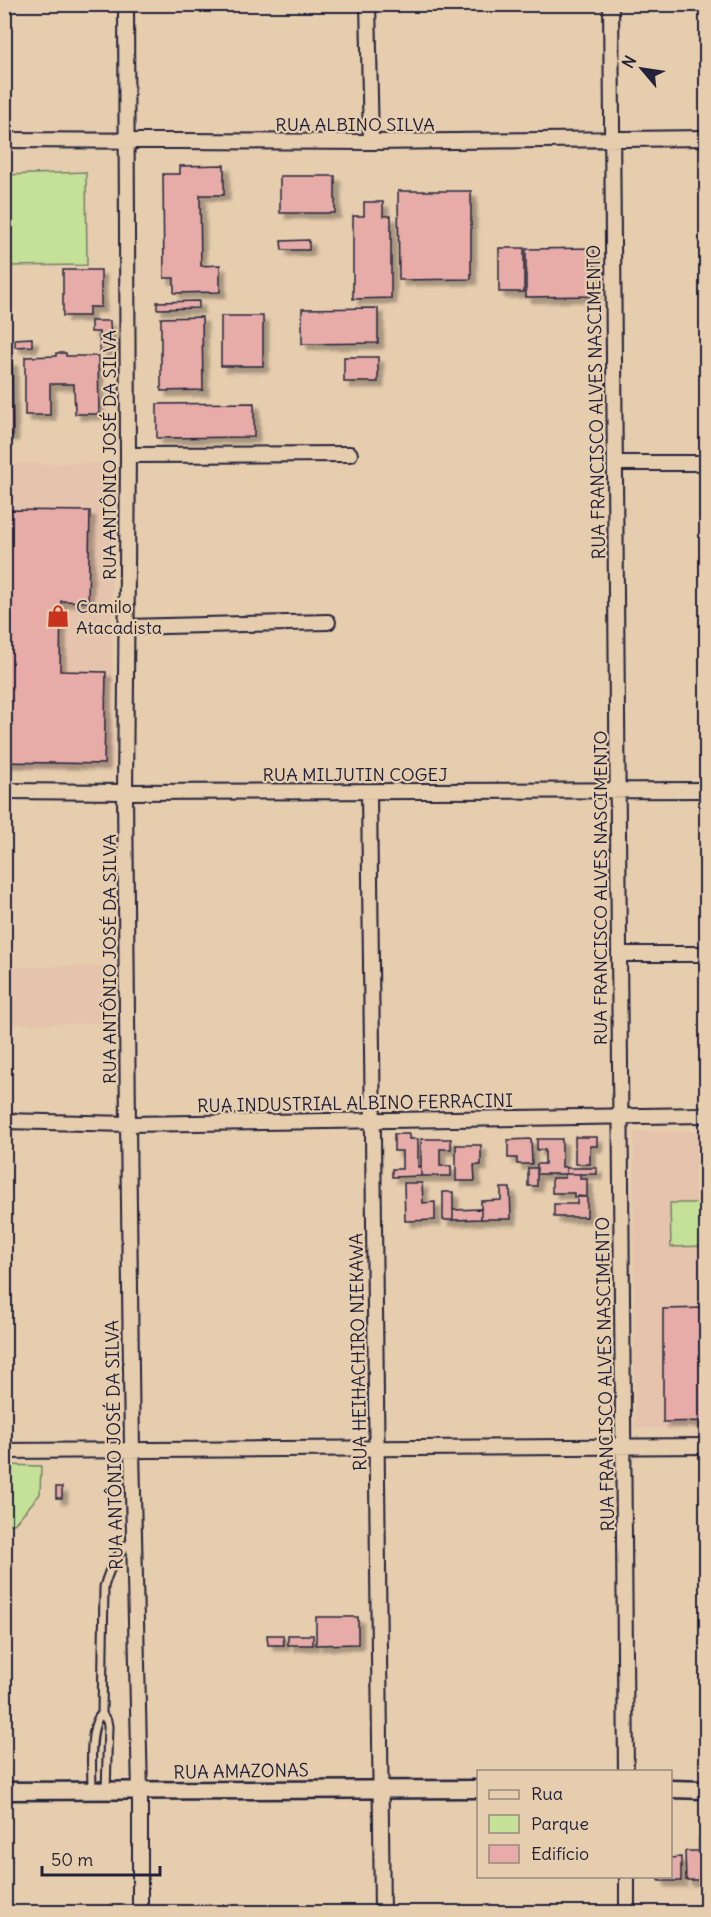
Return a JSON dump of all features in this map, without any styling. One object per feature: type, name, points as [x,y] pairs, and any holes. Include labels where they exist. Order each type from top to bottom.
[{"type":"street","name":"RUA ANTÔNIO JOSÉ DA SILVA","points":[[126,4],[128,455],[125,792],[132,1450],[140,1792],[140,1912]]},
{"type":"street","points":[[368,4],[370,142]]},
{"type":"street","name":"RUA FRANCISCO ALVES NASCIMENTO","points":[[611,4],[626,1770]]},
{"type":"street","name":"RUA ALBINO SILVA","points":[[4,140],[370,142],[706,138]]},
{"type":"street","points":[[128,455],[350,454]]},
{"type":"street","points":[[615,463],[706,463]]},
{"type":"street","points":[[127,627],[328,622]]},
{"type":"street","name":"RUA MILJUTIN COGEJ","points":[[4,791],[706,790]]},
{"type":"street","name":"RUA HEIHACHIRO NIEKAWA","points":[[369,792],[382,1912]]},
{"type":"street","points":[[619,954],[706,954]]},
{"type":"street","name":"RUA INDUSTRIAL ALBINO FERRACINI","points":[[4,1121],[128,1124],[374,1122],[706,1115]]},
{"type":"street","points":[[4,1451],[706,1446]]},
{"type":"street","name":"RUA AMAZONAS","points":[[4,1791],[477,1789]]},
{"type":"street","points":[[672,1789],[706,1790]]},
{"type":"street","points":[[627,1878],[627,1912]]},
{"type":"lane","points":[[99,1792],[108,1726],[102,1714],[104,1587],[108,1572],[127,1544],[134,1540]]},
{"type":"lane","points":[[99,1792],[93,1732],[97,1717],[102,1714]]},
{"type":"shaded area","name":"Camilo Atacadista","points":[[111,463],[113,768],[5,769],[4,464]]},
{"type":"shaded area","points":[[110,966],[110,1023],[5,1024],[5,967]]},
{"type":"shaded area","points":[[706,1131],[706,1428],[635,1428],[634,1132]]},
{"type":"green space","points":[[86,172],[87,265],[5,266],[5,175]]},
{"type":"green space","points":[[670,1203],[706,1203],[706,1246],[671,1247]]},
{"type":"green space","points":[[5,1465],[41,1466],[40,1494],[14,1524],[5,1524]]},
{"type":"building","points":[[224,165],[224,195],[200,195],[201,266],[220,265],[220,292],[174,293],[174,278],[164,278],[163,174],[180,174],[180,166]]},
{"type":"building","points":[[280,176],[335,176],[335,213],[280,213]]},
{"type":"building","points":[[398,191],[471,191],[471,279],[399,280]]},
{"type":"building","points":[[364,202],[383,202],[383,216],[391,216],[391,298],[353,299],[353,216],[364,216]]},
{"type":"building","points":[[309,240],[309,250],[282,250],[281,241]]},
{"type":"building","points":[[499,248],[524,248],[524,292],[499,292]]},
{"type":"building","points":[[594,248],[595,296],[526,297],[526,249]]},
{"type":"building","points":[[63,270],[101,270],[101,307],[89,307],[89,316],[63,316]]},
{"type":"building","points":[[199,301],[199,308],[157,309],[157,302]]},
{"type":"building","points":[[378,308],[378,343],[302,344],[302,309]]},
{"type":"building","points":[[221,316],[263,316],[263,366],[221,366]]},
{"type":"building","points":[[202,317],[203,390],[161,391],[161,318]]},
{"type":"building","points":[[91,321],[110,321],[111,350],[100,351],[99,332],[91,332]]},
{"type":"building","points":[[32,338],[32,346],[15,347],[15,339]]},
{"type":"building","points":[[56,353],[66,353],[66,356],[98,356],[99,414],[75,414],[74,384],[50,384],[50,415],[25,415],[25,357],[56,356]]},
{"type":"building","points":[[344,357],[378,357],[378,382],[344,382]]},
{"type":"building","points":[[4,361],[12,361],[13,435],[4,435]]},
{"type":"building","points":[[254,403],[254,437],[157,438],[157,404]]},
{"type":"building","name":"Camilo Atacadista","points":[[4,510],[90,511],[88,602],[61,601],[60,671],[106,672],[104,764],[4,762]]},
{"type":"building","points":[[394,1134],[409,1134],[409,1139],[418,1139],[418,1167],[421,1167],[421,1176],[392,1177],[392,1169],[402,1169],[402,1151],[394,1151]]},
{"type":"building","points":[[575,1137],[597,1137],[597,1146],[590,1146],[590,1164],[575,1164]]},
{"type":"building","points":[[421,1139],[451,1139],[451,1149],[440,1149],[440,1166],[451,1166],[451,1176],[421,1176]]},
{"type":"building","points":[[531,1139],[532,1164],[517,1164],[517,1158],[508,1158],[508,1140]]},
{"type":"building","points":[[537,1139],[562,1139],[562,1167],[566,1167],[566,1174],[537,1174],[537,1164],[545,1164],[545,1150],[537,1150]]},
{"type":"building","points":[[456,1145],[481,1145],[481,1165],[474,1165],[475,1181],[456,1181]]},
{"type":"building","points":[[528,1168],[537,1168],[537,1186],[528,1186]]},
{"type":"building","points":[[566,1168],[597,1168],[597,1174],[566,1174]]},
{"type":"building","points":[[565,1174],[580,1174],[580,1179],[587,1179],[587,1197],[574,1197],[574,1193],[552,1193],[552,1178],[565,1178]]},
{"type":"building","points":[[404,1183],[422,1183],[423,1203],[435,1202],[435,1220],[405,1221]]},
{"type":"building","points":[[501,1188],[510,1188],[511,1219],[481,1219],[481,1201],[501,1200]]},
{"type":"building","points":[[443,1192],[453,1192],[453,1220],[443,1220]]},
{"type":"building","points":[[577,1196],[587,1197],[587,1217],[554,1217],[554,1204],[577,1204]]},
{"type":"building","points":[[481,1209],[481,1219],[453,1220],[453,1210]]},
{"type":"building","points":[[706,1308],[706,1421],[663,1422],[663,1309]]},
{"type":"building","points":[[56,1487],[62,1487],[62,1498],[56,1498]]},
{"type":"building","points":[[316,1617],[358,1617],[358,1644],[316,1645]]},
{"type":"building","points":[[267,1635],[283,1635],[284,1645],[268,1645]]},
{"type":"building","points":[[288,1635],[313,1635],[313,1645],[288,1645]]},
{"type":"building","points":[[699,1838],[706,1838],[706,1880],[700,1880]]},
{"type":"building","points":[[685,1851],[700,1851],[700,1880],[686,1880]]},
{"type":"building","points":[[681,1857],[681,1881],[659,1881],[659,1878],[672,1878],[672,1858]]},
{"type":"place","name":"Camilo Atacadista","points":[[58,616]]}]
